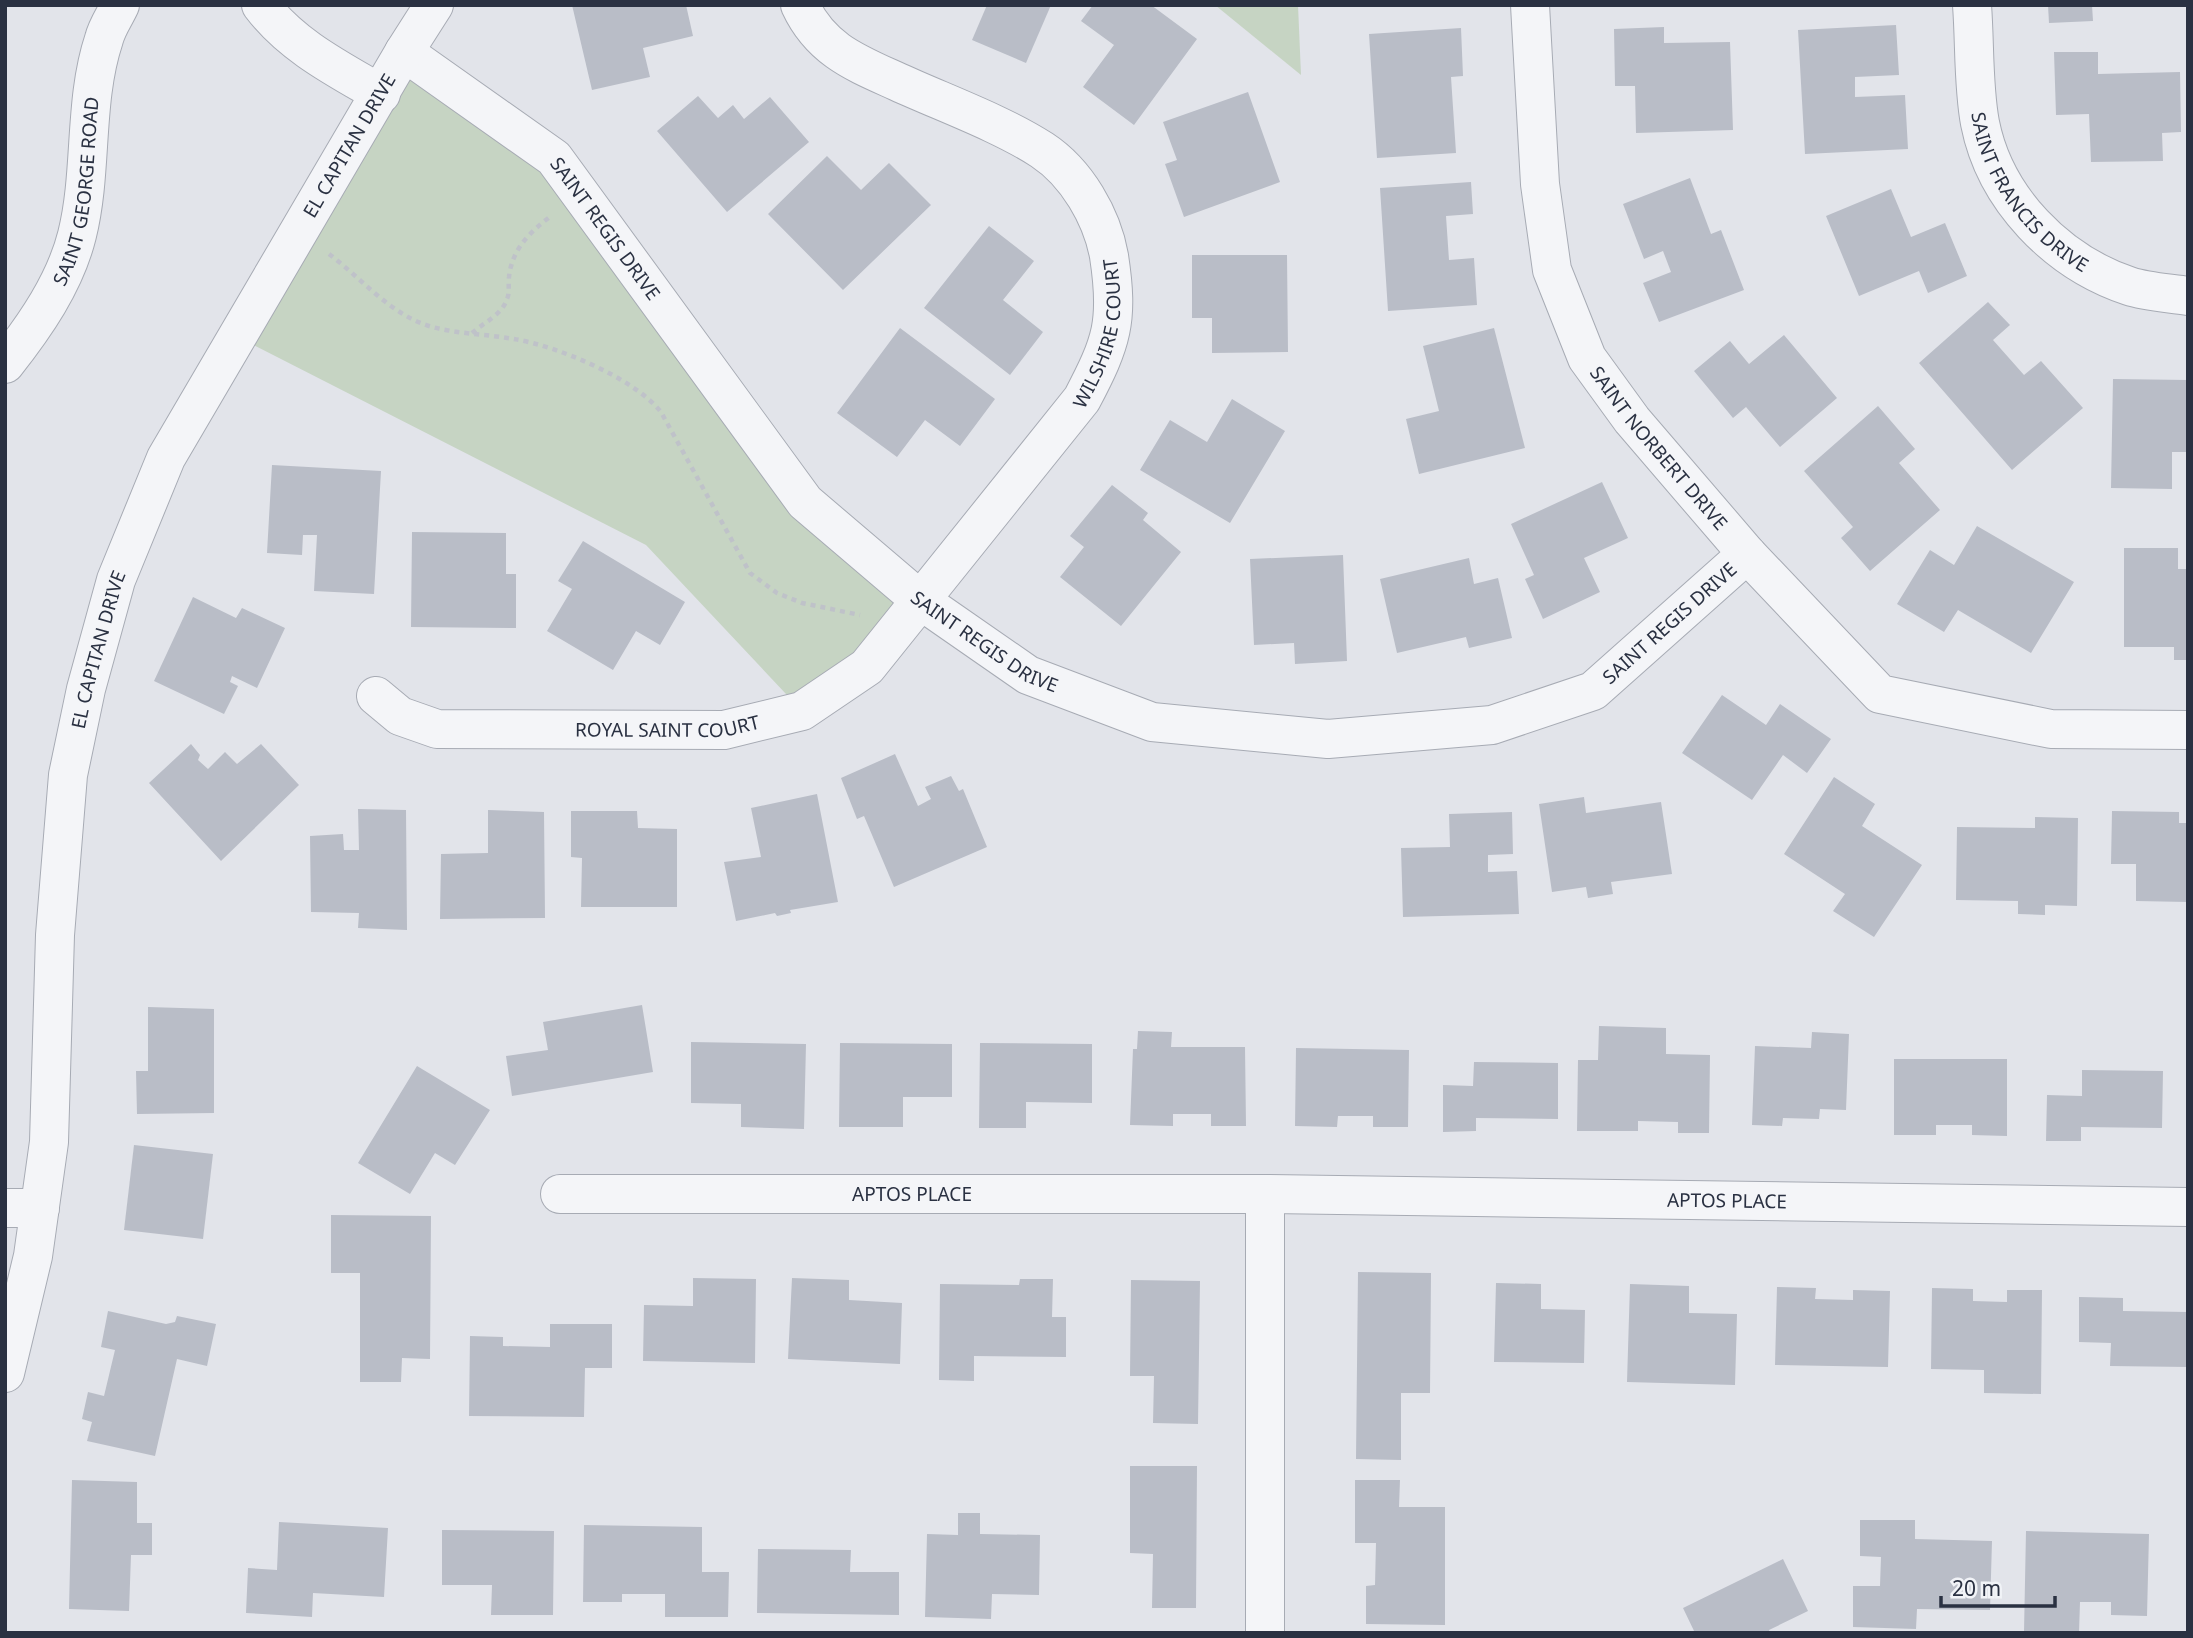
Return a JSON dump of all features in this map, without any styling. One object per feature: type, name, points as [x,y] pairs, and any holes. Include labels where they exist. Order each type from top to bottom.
[{"type":"street","name":"SAINT GEORGE ROAD","points":[[5,365],[37,324],[59,282],[77,237],[83,203],[93,97],[104,39],[120,5]]},
{"type":"street","points":[[261,5],[274,23],[323,61],[381,94]]},
{"type":"street","name":"EL CAPITAN DRIVE","points":[[5,1373],[33,1256],[23,1208],[49,1142],[55,935],[68,775],[86,689],[116,580],[166,458],[434,5]]},
{"type":"street","name":"WILSHIRE COURT","points":[[800,5],[807,21],[841,57],[1044,151],[1081,189],[1105,234],[1115,295],[1108,348],[1083,399],[920,600]]},
{"type":"street","name":"SAINT NORBERT DRIVE","points":[[1530,5],[1541,184],[1552,270],[1587,358],[1632,421],[1747,554],[1880,694],[2051,729],[2188,730]]},
{"type":"street","name":"SAINT FRANCIS DRIVE","points":[[1972,5],[1980,123],[1997,175],[2029,218],[2071,258],[2130,287],[2188,296]]},
{"type":"street","name":"SAINT REGIS DRIVE","points":[[404,52],[554,158],[805,502],[920,600],[1028,675],[1152,722],[1328,739],[1492,725],[1592,691],[1747,554]]},
{"type":"street","name":"ROYAL SAINT COURT","points":[[376,696],[400,716],[437,729],[724,730],[802,711],[867,667],[920,600]]},
{"type":"street","name":"APTOS PLACE","points":[[560,1194],[1265,1194],[2188,1207]]},
{"type":"street","points":[[1265,1194],[1265,1633]]},
{"type":"path","points":[[472,334],[493,317],[508,299],[511,265],[522,243],[559,210]]},
{"type":"path","points":[[328,253],[379,297],[427,325],[536,345],[584,363],[650,398],[750,573],[777,593],[802,603],[839,614],[863,616]]},
{"type":"green space","points":[[1215,5],[1298,5],[1301,75]]},
{"type":"green space","points":[[404,52],[554,158],[805,502],[920,600],[802,711],[646,545],[236,336]]},
{"type":"building","points":[[572,5],[686,5],[693,36],[643,48],[650,77],[592,90]]},
{"type":"building","points":[[987,5],[1051,5],[1026,63],[972,40]]},
{"type":"building","points":[[1093,5],[1151,5],[1197,39],[1134,125],[1083,87],[1114,45],[1081,21]]},
{"type":"building","points":[[2048,5],[2092,5],[2093,21],[2049,23]]},
{"type":"building","points":[[1896,25],[1899,75],[1855,77],[1855,97],[1905,95],[1908,149],[1805,154],[1798,30]]},
{"type":"building","points":[[1664,27],[1664,43],[1730,42],[1733,130],[1636,133],[1635,86],[1615,86],[1614,29]]},
{"type":"building","points":[[1461,28],[1463,76],[1451,77],[1456,153],[1377,158],[1369,34]]},
{"type":"building","points":[[2054,52],[2098,52],[2098,74],[2180,72],[2181,132],[2162,133],[2163,161],[2091,162],[2089,114],[2056,115]]},
{"type":"building","points":[[1248,92],[1280,182],[1184,217],[1165,164],[1177,160],[1163,122]]},
{"type":"building","points":[[698,96],[718,118],[733,105],[744,119],[770,97],[809,142],[727,212],[657,131]]},
{"type":"building","points":[[827,156],[861,190],[889,163],[931,205],[843,290],[768,214]]},
{"type":"building","points":[[1690,178],[1711,234],[1721,230],[1744,290],[1659,322],[1643,283],[1671,272],[1663,251],[1644,259],[1623,204]]},
{"type":"building","points":[[1471,182],[1473,214],[1446,216],[1449,260],[1474,258],[1477,305],[1388,311],[1380,188]]},
{"type":"building","points":[[1891,189],[1911,237],[1945,223],[1967,276],[1928,293],[1919,271],[1859,296],[1826,216]]},
{"type":"building","points":[[989,226],[1034,261],[1003,300],[1043,332],[1010,375],[924,308]]},
{"type":"building","points":[[1192,255],[1287,255],[1288,352],[1212,353],[1212,318],[1192,318]]},
{"type":"building","points":[[1988,302],[2010,325],[1993,340],[2024,375],[2041,361],[2083,408],[2012,470],[1919,363]]},
{"type":"building","points":[[900,328],[995,399],[960,446],[925,420],[897,457],[837,413]]},
{"type":"building","points":[[1494,328],[1525,448],[1419,474],[1406,419],[1439,411],[1423,346]]},
{"type":"building","points":[[1784,335],[1837,398],[1780,447],[1746,407],[1733,418],[1694,371],[1730,341],[1749,364]]},
{"type":"building","points":[[2113,379],[2188,380],[2188,452],[2172,452],[2172,489],[2111,488]]},
{"type":"building","points":[[1232,399],[1285,431],[1230,523],[1140,470],[1170,420],[1207,442]]},
{"type":"building","points":[[1878,406],[1915,449],[1899,463],[1940,510],[1870,571],[1841,538],[1853,527],[1804,471]]},
{"type":"building","points":[[272,465],[381,471],[374,594],[314,591],[317,535],[303,535],[302,555],[267,553]]},
{"type":"building","points":[[1602,482],[1628,538],[1584,558],[1600,592],[1543,619],[1525,579],[1534,575],[1511,524]]},
{"type":"building","points":[[1112,485],[1148,513],[1143,520],[1181,552],[1121,626],[1060,577],[1084,547],[1070,536]]},
{"type":"building","points":[[1977,526],[2074,582],[2031,653],[1958,610],[1944,632],[1897,604],[1930,550],[1954,565]]},
{"type":"building","points":[[412,532],[506,533],[506,574],[516,574],[516,628],[411,627]]},
{"type":"building","points":[[583,541],[685,602],[660,645],[636,631],[613,670],[547,631],[572,589],[558,581]]},
{"type":"building","points":[[2124,548],[2178,548],[2178,569],[2188,569],[2188,660],[2174,660],[2174,647],[2124,647]]},
{"type":"building","points":[[1343,555],[1347,661],[1295,664],[1294,643],[1254,645],[1250,559]]},
{"type":"building","points":[[1469,558],[1474,584],[1498,578],[1512,638],[1469,648],[1466,637],[1397,653],[1380,579]]},
{"type":"building","points":[[193,597],[236,618],[242,608],[285,628],[257,688],[232,676],[230,682],[238,686],[224,714],[154,681]]},
{"type":"building","points":[[1722,695],[1766,725],[1780,704],[1831,739],[1807,773],[1783,755],[1752,800],[1682,753]]},
{"type":"building","points":[[191,744],[200,755],[198,760],[208,769],[225,752],[237,764],[261,744],[299,785],[221,861],[149,783]]},
{"type":"building","points":[[895,754],[918,806],[931,799],[925,787],[951,776],[959,791],[963,789],[987,847],[894,887],[864,816],[857,819],[841,778]]},
{"type":"building","points":[[1834,777],[1875,804],[1862,826],[1922,865],[1874,937],[1833,911],[1845,894],[1784,854]]},
{"type":"building","points":[[817,794],[838,902],[790,910],[791,913],[777,916],[775,913],[736,921],[724,862],[761,857],[751,808]]},
{"type":"building","points":[[1584,797],[1586,813],[1661,802],[1672,874],[1611,882],[1613,894],[1588,898],[1586,887],[1552,892],[1539,804]]},
{"type":"building","points":[[358,809],[406,810],[407,930],[358,928],[359,913],[311,912],[310,836],[343,834],[344,850],[359,850]]},
{"type":"building","points":[[488,810],[544,812],[545,918],[440,919],[441,854],[488,853]]},
{"type":"building","points":[[571,811],[637,811],[638,828],[677,829],[677,907],[581,907],[582,858],[571,857]]},
{"type":"building","points":[[2112,811],[2179,812],[2179,823],[2188,823],[2188,902],[2136,901],[2136,864],[2111,864]]},
{"type":"building","points":[[1512,812],[1513,854],[1488,855],[1488,872],[1517,871],[1519,914],[1403,917],[1401,848],[1450,847],[1449,814]]},
{"type":"building","points":[[2035,817],[2078,818],[2077,906],[2045,905],[2045,915],[2018,914],[2018,901],[1956,900],[1957,827],[2035,828]]},
{"type":"building","points":[[642,1005],[653,1072],[512,1096],[506,1056],[548,1050],[543,1022]]},
{"type":"building","points":[[148,1007],[214,1009],[214,1113],[137,1114],[136,1071],[148,1071]]},
{"type":"building","points":[[1599,1026],[1666,1028],[1666,1054],[1710,1055],[1709,1133],[1678,1133],[1678,1122],[1638,1121],[1638,1131],[1577,1131],[1578,1060],[1598,1060]]},
{"type":"building","points":[[1138,1031],[1172,1032],[1171,1047],[1245,1047],[1246,1126],[1211,1126],[1211,1114],[1173,1114],[1173,1126],[1130,1125],[1133,1049],[1137,1049]]},
{"type":"building","points":[[1812,1032],[1849,1034],[1846,1110],[1820,1109],[1819,1119],[1783,1118],[1782,1126],[1752,1125],[1755,1046],[1811,1048]]},
{"type":"building","points":[[691,1042],[806,1044],[804,1129],[741,1127],[741,1104],[691,1103]]},
{"type":"building","points":[[840,1043],[952,1044],[952,1097],[903,1097],[903,1127],[839,1127]]},
{"type":"building","points":[[980,1043],[1092,1044],[1092,1103],[1026,1102],[1026,1128],[979,1128]]},
{"type":"building","points":[[1296,1048],[1409,1050],[1408,1127],[1373,1127],[1373,1116],[1338,1116],[1337,1127],[1295,1126]]},
{"type":"building","points":[[1894,1059],[2007,1059],[2007,1136],[1972,1135],[1972,1125],[1936,1125],[1936,1135],[1894,1135]]},
{"type":"building","points":[[1474,1062],[1558,1063],[1558,1119],[1476,1118],[1476,1131],[1443,1132],[1443,1085],[1473,1086]]},
{"type":"building","points":[[417,1066],[490,1110],[455,1165],[435,1153],[410,1194],[358,1163]]},
{"type":"building","points":[[2082,1070],[2163,1071],[2162,1128],[2081,1127],[2081,1141],[2046,1141],[2047,1095],[2082,1096]]},
{"type":"building","points":[[134,1145],[213,1154],[203,1239],[124,1230]]},
{"type":"building","points":[[331,1215],[431,1216],[430,1359],[402,1358],[401,1382],[360,1382],[360,1273],[331,1273]]},
{"type":"building","points":[[1358,1272],[1431,1273],[1430,1393],[1401,1393],[1401,1460],[1356,1459]]},
{"type":"building","points":[[693,1278],[756,1279],[755,1363],[643,1361],[644,1305],[693,1306]]},
{"type":"building","points":[[792,1278],[849,1280],[849,1300],[902,1303],[900,1364],[788,1359]]},
{"type":"building","points":[[1020,1279],[1053,1279],[1052,1317],[1066,1317],[1066,1357],[974,1356],[974,1381],[939,1380],[940,1284],[1019,1285]]},
{"type":"building","points":[[1131,1280],[1200,1281],[1198,1424],[1153,1423],[1154,1376],[1130,1376]]},
{"type":"building","points":[[1496,1283],[1541,1284],[1541,1309],[1585,1310],[1584,1363],[1494,1362]]},
{"type":"building","points":[[1630,1284],[1689,1286],[1689,1313],[1737,1314],[1735,1385],[1627,1382]]},
{"type":"building","points":[[1777,1287],[1816,1288],[1815,1299],[1853,1300],[1853,1290],[1890,1291],[1888,1367],[1775,1365]]},
{"type":"building","points":[[1932,1288],[1973,1289],[1973,1301],[2007,1302],[2007,1290],[2042,1290],[2041,1394],[1984,1393],[1984,1370],[1931,1369]]},
{"type":"building","points":[[2079,1297],[2123,1298],[2123,1311],[2188,1312],[2188,1367],[2110,1366],[2111,1343],[2079,1342]]},
{"type":"building","points":[[108,1311],[166,1324],[175,1322],[177,1316],[216,1324],[207,1366],[177,1359],[155,1456],[87,1441],[92,1422],[82,1419],[88,1392],[104,1396],[115,1350],[101,1347]]},
{"type":"building","points":[[550,1324],[612,1324],[612,1368],[585,1368],[584,1417],[469,1416],[470,1336],[503,1337],[503,1346],[550,1347]]},
{"type":"building","points":[[1130,1466],[1197,1466],[1196,1608],[1152,1608],[1153,1554],[1130,1553]]},
{"type":"building","points":[[72,1480],[137,1482],[137,1523],[152,1523],[152,1555],[131,1555],[129,1611],[69,1609]]},
{"type":"building","points":[[1355,1480],[1400,1480],[1399,1507],[1445,1507],[1445,1625],[1366,1624],[1366,1586],[1375,1585],[1376,1543],[1355,1543]]},
{"type":"building","points":[[958,1513],[980,1513],[980,1534],[1040,1535],[1039,1595],[992,1594],[991,1619],[925,1617],[927,1534],[958,1535]]},
{"type":"building","points":[[1860,1520],[1915,1520],[1915,1539],[1992,1541],[1990,1610],[1917,1609],[1916,1629],[1853,1627],[1853,1586],[1880,1586],[1881,1557],[1860,1556]]},
{"type":"building","points":[[279,1522],[388,1528],[384,1597],[313,1593],[312,1617],[246,1613],[248,1568],[277,1570]]},
{"type":"building","points":[[584,1525],[702,1527],[702,1572],[729,1572],[728,1617],[665,1617],[665,1594],[622,1594],[622,1602],[583,1602]]},
{"type":"building","points":[[442,1530],[554,1531],[553,1615],[491,1615],[492,1585],[442,1585]]},
{"type":"building","points":[[2026,1531],[2149,1534],[2147,1616],[2111,1615],[2111,1602],[2080,1602],[2079,1633],[2024,1632]]},
{"type":"building","points":[[758,1549],[851,1550],[850,1572],[899,1572],[899,1615],[757,1613]]},
{"type":"building","points":[[1783,1559],[1808,1611],[1769,1630],[1770,1633],[1695,1633],[1683,1608]]}]
